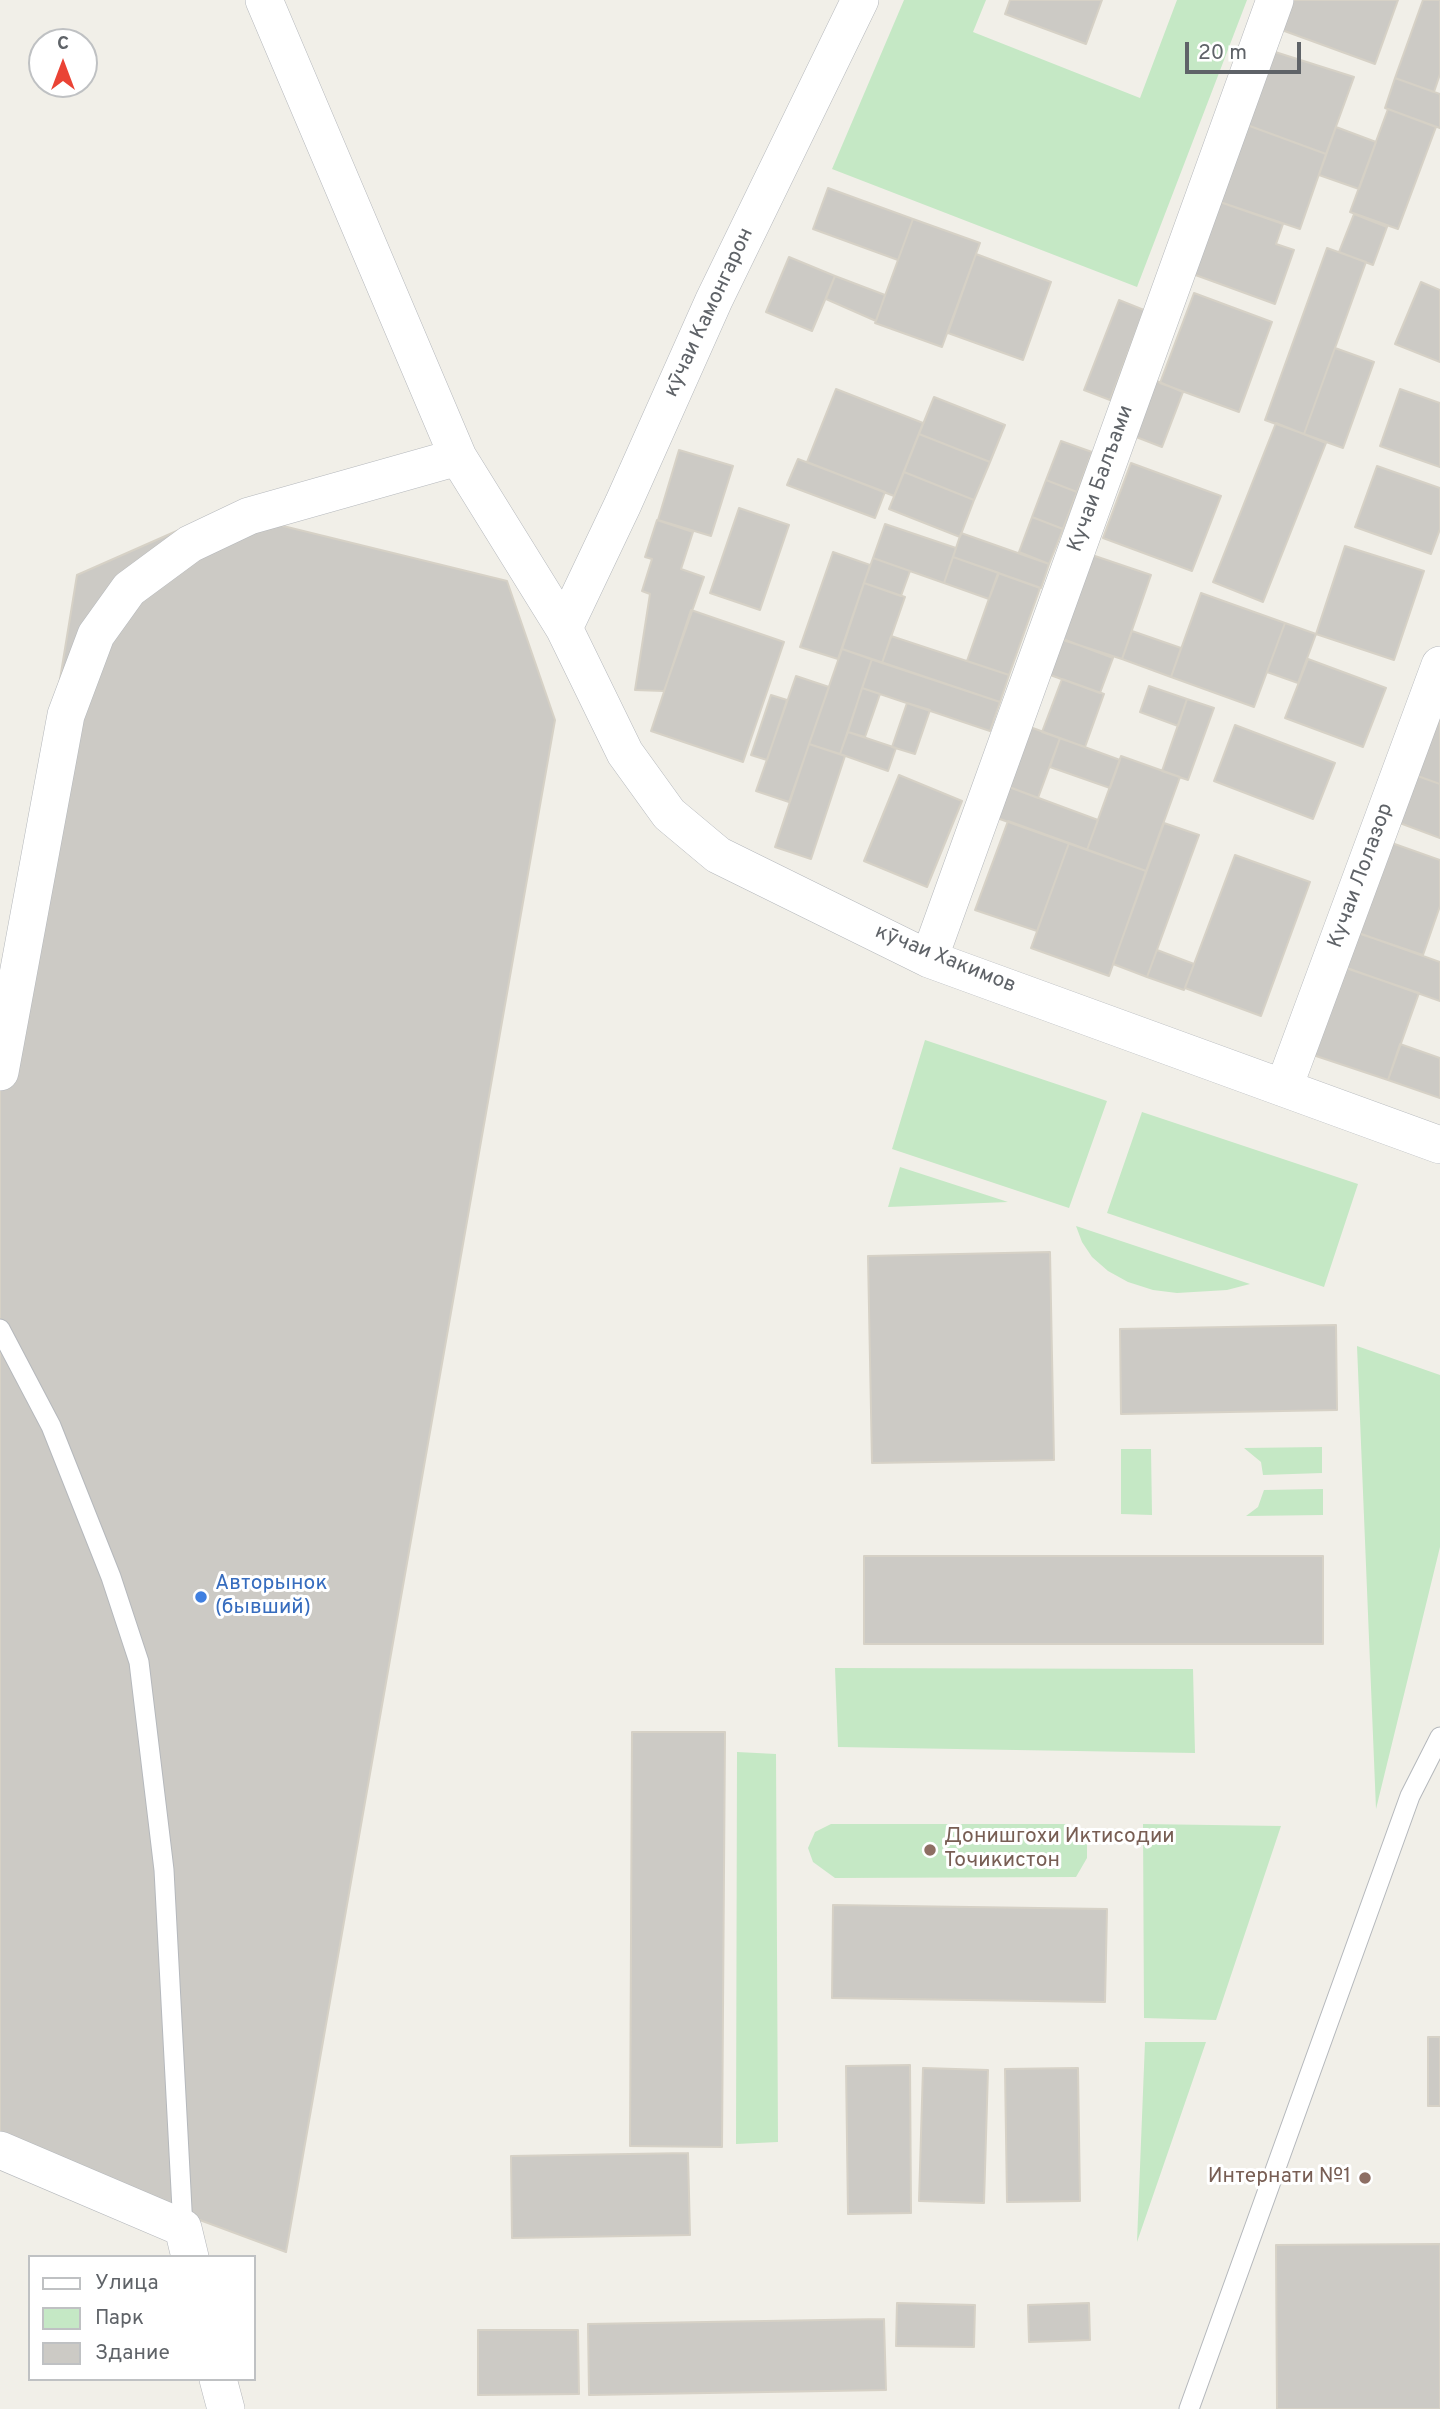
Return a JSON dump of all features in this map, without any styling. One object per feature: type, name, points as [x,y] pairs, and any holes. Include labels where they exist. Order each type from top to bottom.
[{"type":"street","name":"кӯчаи Хакимов","points":[[264,0],[458,457],[564,628],[625,752],[669,814],[718,855],[929,959],[1440,1145]]},
{"type":"street","name":"кӯчаи Камонгарон","points":[[564,628],[714,300],[860,0]]},
{"type":"street","name":"Кучаи Балъами","points":[[929,959],[1275,0]]},
{"type":"street","points":[[0,1072],[66,715],[96,635],[130,589],[190,544],[249,516],[458,457]]},
{"type":"street","name":"Кучаи Лолазор","points":[[1284,1087],[1440,664]]},
{"type":"street","points":[[0,2150],[186,2242]]},
{"type":"street","points":[[219,2381],[226,2409]]},
{"type":"lane","points":[[0,1329],[51,1426],[111,1577],[139,1662],[164,1870],[186,2242]]},
{"type":"lane","points":[[1189,2409],[1410,1796],[1440,1737]]},
{"type":"green space","points":[[904,0],[986,0],[973,32],[1140,98],[1177,0],[1247,0],[1137,287],[832,169]]},
{"type":"green space","points":[[925,1040],[1107,1101],[1069,1208],[892,1149]]},
{"type":"green space","points":[[1142,1112],[1358,1184],[1324,1287],[1107,1213]]},
{"type":"green space","points":[[900,1167],[1008,1202],[888,1207]]},
{"type":"green space","points":[[1076,1226],[1250,1284],[1227,1290],[1177,1293],[1153,1290],[1128,1282],[1108,1271],[1092,1257]]},
{"type":"green space","points":[[1357,1346],[1440,1375],[1440,1547],[1376,1809]]},
{"type":"green space","points":[[1322,1447],[1322,1473],[1263,1475],[1261,1462],[1244,1448]]},
{"type":"green space","points":[[1121,1449],[1151,1449],[1152,1515],[1121,1514]]},
{"type":"green space","points":[[1323,1489],[1323,1515],[1246,1516],[1258,1507],[1264,1490]]},
{"type":"green space","points":[[835,1668],[1193,1669],[1195,1753],[838,1747]]},
{"type":"green space","points":[[737,1752],[776,1754],[778,2142],[736,2144]]},
{"type":"green space","points":[[831,1824],[1066,1824],[1081,1833],[1087,1845],[1087,1858],[1076,1877],[835,1878],[813,1862],[808,1848],[815,1832]]},
{"type":"green space","points":[[1143,1824],[1281,1826],[1216,2020],[1144,2018]]},
{"type":"green space","points":[[1145,2042],[1206,2042],[1137,2242]]},
{"type":"building","points":[[1010,0],[1102,0],[1086,44],[1005,14]]},
{"type":"building","points":[[1290,0],[1398,0],[1375,64],[1279,29]]},
{"type":"building","points":[[1423,0],[1440,0],[1440,74],[1434,92],[1395,78]]},
{"type":"building","points":[[1272,51],[1354,77],[1326,154],[1247,125]]},
{"type":"building","points":[[1395,78],[1440,94],[1440,128],[1385,108]]},
{"type":"building","points":[[1388,109],[1436,127],[1398,229],[1350,212]]},
{"type":"building","points":[[1247,125],[1326,154],[1300,229],[1217,201]]},
{"type":"building","points":[[1336,127],[1376,142],[1359,189],[1319,175]]},
{"type":"building","points":[[828,188],[913,219],[898,260],[813,229]]},
{"type":"building","points":[[1217,201],[1283,224],[1276,244],[1294,250],[1275,304],[1190,273]]},
{"type":"building","points":[[1354,214],[1387,227],[1373,265],[1339,252]]},
{"type":"building","points":[[913,219],[980,243],[942,347],[875,323]]},
{"type":"building","points":[[1327,248],[1366,262],[1304,434],[1265,420]]},
{"type":"building","points":[[976,254],[1051,282],[1023,360],[948,333]]},
{"type":"building","points":[[789,257],[835,276],[812,331],[766,312]]},
{"type":"building","points":[[835,276],[885,295],[876,321],[826,299]]},
{"type":"building","points":[[1421,282],[1440,290],[1440,362],[1395,344]]},
{"type":"building","points":[[1194,293],[1272,322],[1239,412],[1160,383]]},
{"type":"building","points":[[1119,300],[1144,310],[1110,400],[1084,390]]},
{"type":"building","points":[[1335,348],[1374,362],[1343,448],[1304,434]]},
{"type":"building","points":[[1152,379],[1183,392],[1162,447],[1131,435]]},
{"type":"building","points":[[836,389],[923,423],[894,496],[807,462]]},
{"type":"building","points":[[1400,389],[1440,403],[1440,467],[1380,446]]},
{"type":"building","points":[[934,397],[1005,425],[990,462],[919,434]]},
{"type":"building","points":[[1276,423],[1326,443],[1263,602],[1213,582]]},
{"type":"building","points":[[919,434],[990,462],[974,500],[904,472]]},
{"type":"building","points":[[1061,441],[1092,452],[1077,492],[1046,480]]},
{"type":"building","points":[[679,450],[733,466],[711,536],[658,520]]},
{"type":"building","points":[[798,459],[885,492],[875,518],[787,485]]},
{"type":"building","points":[[1131,463],[1221,496],[1192,571],[1103,538]]},
{"type":"building","points":[[1377,466],[1440,488],[1440,529],[1431,554],[1355,527]]},
{"type":"building","points":[[904,472],[974,500],[960,537],[889,509]]},
{"type":"building","points":[[1046,480],[1077,492],[1063,529],[1032,517]]},
{"type":"building","points":[[739,508],[789,525],[760,610],[710,593]]},
{"type":"building","name":"Авторынок (бывший)","points":[[222,511],[507,581],[555,720],[286,2252],[0,2146],[0,1047],[77,575]]},
{"type":"building","points":[[1032,517],[1063,529],[1049,564],[1019,552]]},
{"type":"building","points":[[657,520],[693,532],[681,569],[704,577],[664,691],[635,690],[650,594],[642,591],[652,559],[645,557]]},
{"type":"building","points":[[885,524],[956,548],[944,583],[873,558]]},
{"type":"building","points":[[961,533],[1049,564],[1041,588],[953,557]]},
{"type":"building","points":[[1345,546],[1424,571],[1394,660],[1316,634]]},
{"type":"building","points":[[833,552],[870,565],[838,659],[800,647]]},
{"type":"building","points":[[1092,555],[1151,575],[1122,659],[1063,640]]},
{"type":"building","points":[[953,557],[999,573],[989,599],[944,583]]},
{"type":"building","points":[[873,558],[910,571],[901,596],[864,583]]},
{"type":"building","points":[[998,573],[1040,588],[1009,675],[967,661]]},
{"type":"building","points":[[864,583],[905,597],[882,663],[842,649]]},
{"type":"building","points":[[1201,593],[1285,623],[1254,707],[1171,677]]},
{"type":"building","points":[[691,610],[784,642],[743,762],[651,731]]},
{"type":"building","points":[[1285,623],[1316,634],[1298,683],[1267,672]]},
{"type":"building","points":[[1132,631],[1181,648],[1171,677],[1122,659]]},
{"type":"building","points":[[891,636],[1009,675],[1000,702],[882,663]]},
{"type":"building","points":[[1055,636],[1113,658],[1100,693],[1042,672]]},
{"type":"building","points":[[842,649],[872,659],[840,754],[809,744]]},
{"type":"building","points":[[872,659],[1000,702],[990,731],[862,688]]},
{"type":"building","points":[[1308,659],[1386,688],[1363,747],[1285,718]]},
{"type":"building","points":[[796,676],[829,687],[789,802],[756,791]]},
{"type":"building","points":[[1062,679],[1104,694],[1085,747],[1042,732]]},
{"type":"building","points":[[1149,686],[1187,699],[1178,726],[1140,712]]},
{"type":"building","points":[[862,688],[880,694],[865,737],[848,732]]},
{"type":"building","points":[[771,695],[787,700],[767,760],[751,755]]},
{"type":"building","points":[[1187,699],[1214,708],[1188,780],[1162,771]]},
{"type":"building","points":[[907,703],[930,710],[915,754],[892,747]]},
{"type":"building","points":[[1440,705],[1440,784],[1393,767]]},
{"type":"building","points":[[1235,725],[1335,763],[1313,819],[1214,781]]},
{"type":"building","points":[[1030,727],[1060,738],[1038,798],[1009,787]]},
{"type":"building","points":[[848,732],[896,748],[888,771],[840,754]]},
{"type":"building","points":[[1060,738],[1120,760],[1110,788],[1050,767]]},
{"type":"building","points":[[809,744],[845,756],[811,859],[775,847]]},
{"type":"building","points":[[1121,756],[1180,777],[1146,871],[1087,850]]},
{"type":"building","points":[[1398,769],[1440,784],[1440,838],[1381,816]]},
{"type":"building","points":[[899,775],[962,801],[927,887],[864,861]]},
{"type":"building","points":[[1009,787],[1098,820],[1087,850],[997,818]]},
{"type":"building","points":[[1008,821],[1069,843],[1037,931],[975,910]]},
{"type":"building","points":[[1164,823],[1199,835],[1147,977],[1113,964]]},
{"type":"building","points":[[1372,836],[1440,860],[1440,906],[1423,955],[1340,927]]},
{"type":"building","points":[[1069,843],[1146,871],[1109,976],[1031,948]]},
{"type":"building","points":[[1235,855],[1310,882],[1261,1016],[1185,988]]},
{"type":"building","points":[[1328,922],[1440,962],[1440,1001],[1316,957]]},
{"type":"building","points":[[1157,950],[1194,964],[1184,990],[1147,977]]},
{"type":"building","points":[[1334,964],[1419,993],[1388,1080],[1304,1052]]},
{"type":"building","points":[[1400,1044],[1440,1058],[1440,1098],[1388,1080]]},
{"type":"building","points":[[1050,1252],[1054,1460],[872,1463],[868,1256]]},
{"type":"building","points":[[1336,1325],[1337,1410],[1121,1414],[1120,1329]]},
{"type":"building","points":[[864,1556],[1323,1556],[1323,1644],[864,1644]]},
{"type":"building","points":[[632,1732],[725,1732],[722,2147],[630,2146]]},
{"type":"building","points":[[833,1905],[1107,1909],[1105,2002],[832,1998]]},
{"type":"building","points":[[1428,2037],[1440,2037],[1440,2106],[1428,2106]]},
{"type":"building","points":[[910,2065],[911,2213],[848,2214],[846,2066]]},
{"type":"building","points":[[923,2068],[988,2070],[984,2203],[919,2201]]},
{"type":"building","points":[[1078,2068],[1080,2201],[1007,2202],[1005,2069]]},
{"type":"building","points":[[688,2153],[690,2235],[512,2238],[511,2156]]},
{"type":"building","points":[[1440,2244],[1440,2409],[1277,2409],[1276,2245]]},
{"type":"building","points":[[897,2303],[975,2305],[974,2347],[896,2346]]},
{"type":"building","points":[[1089,2303],[1090,2340],[1029,2342],[1028,2305]]},
{"type":"building","points":[[884,2319],[886,2390],[589,2395],[588,2324]]},
{"type":"building","points":[[478,2330],[578,2330],[579,2394],[478,2395]]},
{"type":"place","name":"Авторынок (бывший)","points":[[201,1597]]},
{"type":"place","name":"Донишгохи Иктисодии Точикистон","points":[[930,1850]]},
{"type":"place","name":"Интернати №1","points":[[1365,2178]]}]
